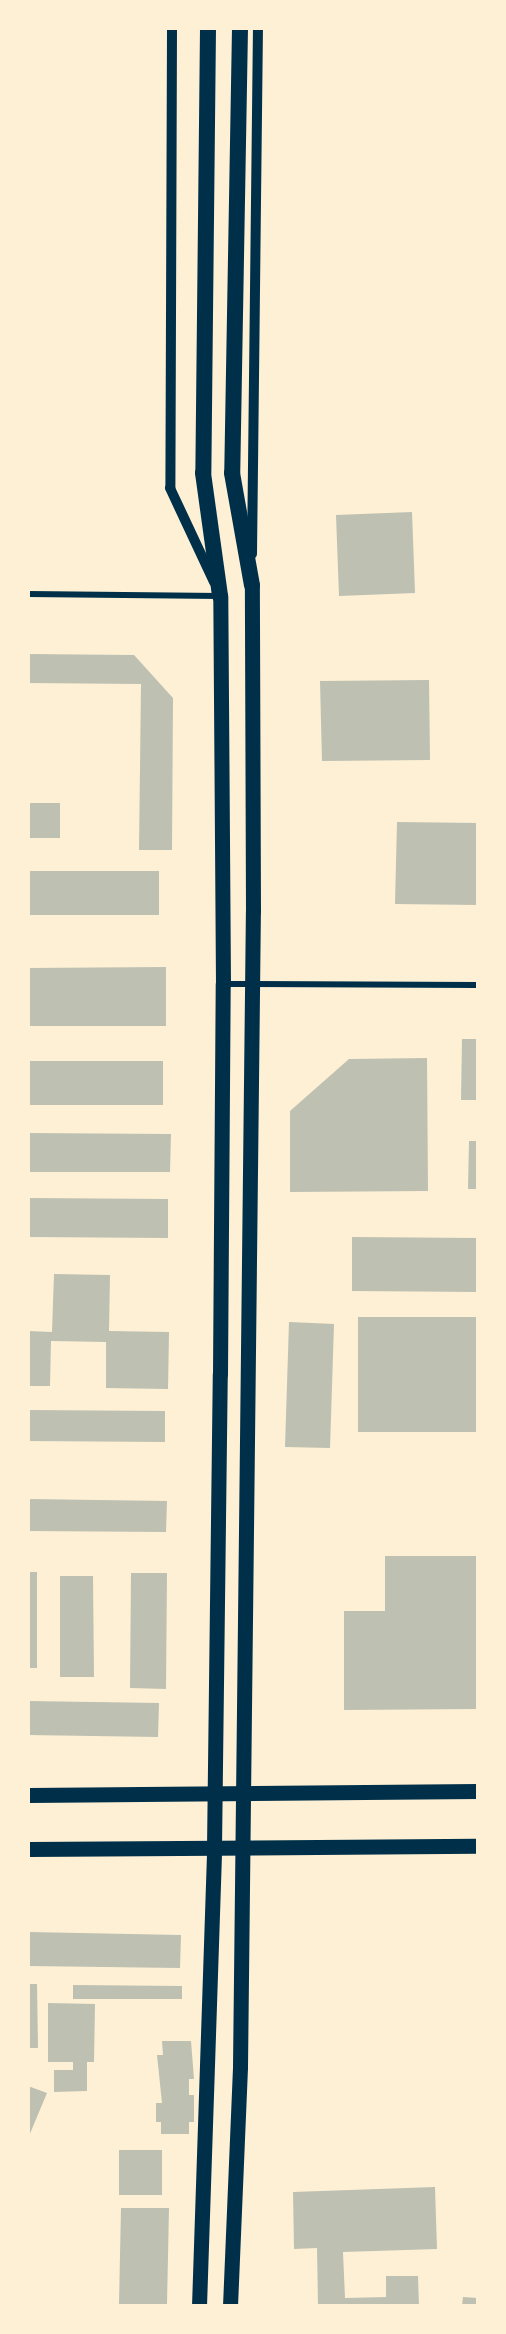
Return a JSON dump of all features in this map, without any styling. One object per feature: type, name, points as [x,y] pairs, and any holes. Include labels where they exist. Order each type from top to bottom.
[{"type":"highway","points":[[208,28],[205,110],[203,473],[220,596]]},
{"type":"highway","points":[[240,28],[232,473],[252,585]]},
{"type":"main road","points":[[230,2306],[240,2067],[240,1847],[252,984],[252,585]]},
{"type":"main road","points":[[199,2306],[214,1848],[223,984],[220,596]]},
{"type":"main road","points":[[28,1795],[477,1791]]},
{"type":"main road","points":[[28,1849],[477,1846]]},
{"type":"street","points":[[28,594],[220,596],[170,488],[172,28]]},
{"type":"street","points":[[252,585],[258,28]]},
{"type":"street","points":[[223,984],[477,985]]},
{"type":"building","points":[[412,512],[415,593],[339,596],[336,515]]},
{"type":"building","points":[[28,654],[134,655],[173,698],[172,850],[139,850],[141,684],[28,683]]},
{"type":"building","points":[[429,680],[430,760],[322,761],[320,681]]},
{"type":"building","points":[[28,803],[60,803],[60,838],[28,838]]},
{"type":"building","points":[[397,822],[478,823],[478,905],[395,904]]},
{"type":"building","points":[[28,871],[159,871],[159,915],[28,915]]},
{"type":"building","points":[[166,967],[166,1026],[28,1026],[28,968]]},
{"type":"building","points":[[462,1039],[478,1039],[478,1100],[461,1100]]},
{"type":"building","points":[[427,1058],[428,1191],[290,1192],[290,1111],[349,1059]]},
{"type":"building","points":[[28,1061],[163,1061],[163,1105],[28,1105]]},
{"type":"building","points":[[28,1133],[171,1134],[170,1172],[28,1172]]},
{"type":"building","points":[[469,1141],[478,1141],[478,1189],[468,1189]]},
{"type":"building","points":[[28,1198],[168,1199],[168,1238],[28,1237]]},
{"type":"building","points":[[352,1237],[478,1238],[478,1292],[352,1291]]},
{"type":"building","points":[[54,1274],[110,1275],[109,1331],[169,1332],[168,1389],[106,1388],[106,1342],[51,1341],[50,1386],[28,1386],[28,1331],[52,1332]]},
{"type":"building","points":[[358,1317],[478,1317],[478,1432],[358,1432]]},
{"type":"building","points":[[289,1322],[334,1324],[330,1448],[285,1447]]},
{"type":"building","points":[[28,1410],[165,1411],[165,1442],[28,1441]]},
{"type":"building","points":[[28,1499],[167,1501],[166,1532],[28,1531]]},
{"type":"building","points":[[385,1556],[478,1556],[478,1709],[344,1710],[344,1611],[385,1611]]},
{"type":"building","points":[[28,1572],[37,1572],[37,1668],[28,1668]]},
{"type":"building","points":[[131,1573],[167,1573],[166,1689],[130,1688]]},
{"type":"building","points":[[60,1576],[93,1576],[94,1677],[60,1677]]},
{"type":"building","points":[[28,1701],[159,1703],[158,1737],[28,1735]]},
{"type":"building","points":[[28,1932],[181,1935],[180,1968],[28,1966]]},
{"type":"building","points":[[28,1984],[37,1984],[38,2048],[28,2048]]},
{"type":"building","points":[[73,1985],[182,1986],[182,1999],[73,1999]]},
{"type":"building","points":[[48,2003],[95,2004],[94,2062],[87,2062],[87,2091],[54,2092],[54,2070],[73,2070],[73,2062],[48,2062]]},
{"type":"building","points":[[162,2041],[191,2041],[194,2079],[189,2079],[189,2095],[194,2095],[194,2122],[189,2122],[189,2134],[161,2134],[161,2122],[156,2122],[156,2103],[162,2103],[157,2055],[163,2055]]},
{"type":"building","points":[[28,2086],[47,2093],[29,2136],[28,2136]]},
{"type":"building","points":[[119,2150],[162,2150],[162,2195],[119,2195]]},
{"type":"building","points":[[435,2187],[437,2249],[343,2252],[345,2298],[386,2297],[386,2276],[418,2276],[419,2306],[318,2306],[317,2248],[294,2249],[293,2192]]},
{"type":"building","points":[[121,2208],[169,2208],[167,2304],[119,2304]]},
{"type":"building","points":[[463,2297],[478,2298],[478,2306],[462,2306]]}]
